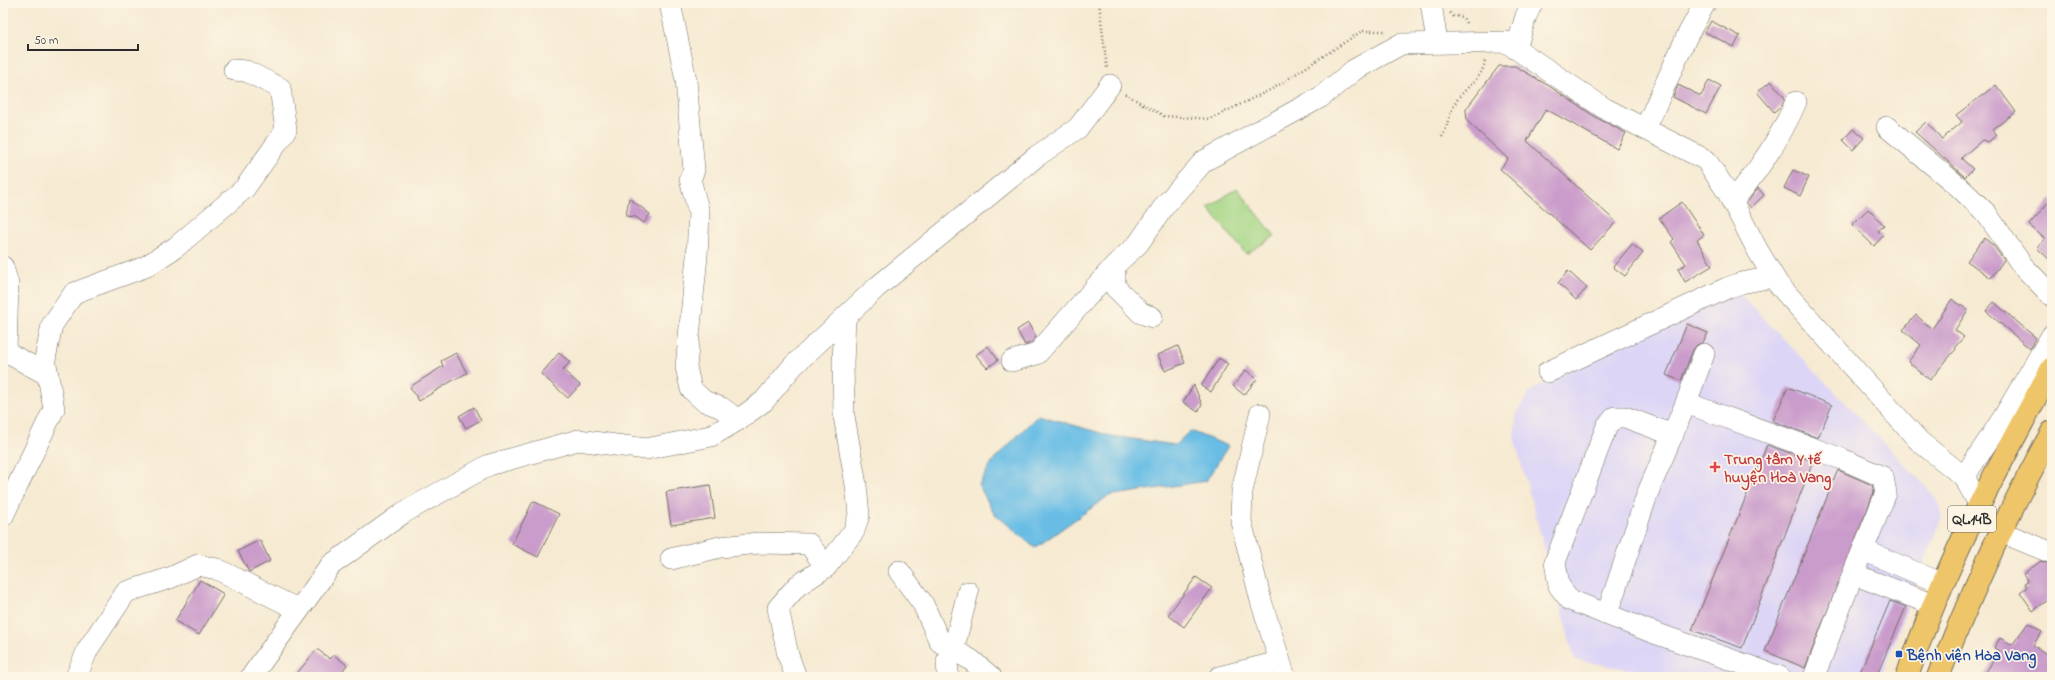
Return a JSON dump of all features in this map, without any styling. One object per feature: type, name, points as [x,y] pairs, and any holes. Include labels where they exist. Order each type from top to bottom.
[{"type":"highway","name":"QL.14B","points":[[1907,677],[1934,605],[1979,504],[2052,368]]},
{"type":"highway","name":"QL.14B","points":[[1938,677],[1958,625],[2001,532],[2027,477],[2052,432]]},
{"type":"street","points":[[670,3],[686,80],[694,170],[690,179],[700,212],[686,367],[691,389],[704,401],[722,408],[738,420]]},
{"type":"street","points":[[1516,50],[1526,16],[1532,3]]},
{"type":"street","points":[[1645,129],[1687,36],[1705,3]]},
{"type":"street","points":[[1431,8],[1437,43]]},
{"type":"street","points":[[1012,361],[1037,354],[1114,266],[1138,244],[1165,205],[1204,161],[1321,96],[1354,70],[1401,44],[1506,42],[1604,108],[1706,160],[1732,202],[1774,277],[1864,381],[1919,441],[1964,477],[1979,504]]},
{"type":"street","points":[[3,516],[54,409],[45,359],[52,325],[74,293],[145,267],[176,247],[245,188],[286,130],[280,88],[246,71],[234,70]]},
{"type":"street","points":[[251,677],[331,565],[403,513],[489,464],[578,440],[646,449],[711,436],[738,420],[764,401],[793,366],[876,288],[1037,156],[1078,128],[1110,85]]},
{"type":"street","points":[[1732,202],[1748,184],[1780,136],[1796,102]]},
{"type":"street","points":[[1887,127],[1959,187],[1986,213],[2022,265],[2052,296]]},
{"type":"street","points":[[1114,266],[1115,287],[1141,313],[1152,317]]},
{"type":"street","points":[[3,267],[8,284],[6,352],[48,375]]},
{"type":"street","points":[[1548,372],[1727,288],[1741,283],[1774,277]]},
{"type":"street","points":[[796,677],[788,655],[778,608],[797,586],[826,567],[854,531],[859,515],[856,484],[844,416],[843,363],[845,317]]},
{"type":"street","points":[[1964,477],[2052,335]]},
{"type":"street","points":[[1607,614],[1648,492],[1686,403],[1704,354]]},
{"type":"street","points":[[1686,403],[1842,459],[1883,477],[1886,493],[1853,574],[1814,677]]},
{"type":"street","points":[[1219,677],[1282,670],[1242,534],[1242,491],[1260,414]]},
{"type":"street","points":[[1673,435],[1625,417],[1615,417],[1607,426],[1555,562],[1559,586],[1570,600],[1780,677]]},
{"type":"street","points":[[2001,532],[2052,553]]},
{"type":"street","points":[[671,559],[720,547],[759,543],[809,544],[826,567]]},
{"type":"street","points":[[1863,550],[1943,584]]},
{"type":"street","points":[[76,677],[88,649],[126,592],[170,578],[198,565],[218,569],[299,610]]},
{"type":"street","points":[[899,571],[923,604],[940,642],[971,660],[991,677]]},
{"type":"street","points":[[1853,574],[1934,605]]},
{"type":"street","points":[[948,677],[948,661],[968,592]]},
{"type":"path","points":[[1099,3],[1110,85],[1164,116],[1210,119],[1274,88],[1332,51]]},
{"type":"path","points":[[1431,8],[1451,13],[1453,16],[1463,17],[1469,30],[1479,42],[1485,56],[1484,68],[1455,102],[1448,126],[1442,137]]},
{"type":"shaded area","name":"Trung tâm Y tế huyện Hoà Vang","points":[[1733,294],[1743,297],[1936,497],[1942,516],[1881,677],[1672,677],[1575,660],[1514,437],[1517,412],[1531,391],[1556,376]]},
{"type":"green space","points":[[1237,188],[1275,236],[1246,254],[1208,208]]},
{"type":"water","points":[[1038,415],[1111,436],[1175,445],[1190,431],[1228,446],[1206,481],[1108,496],[1035,548],[993,512],[979,485],[992,462]]},
{"type":"building","points":[[1711,21],[1740,36],[1734,47],[1705,32]]},
{"type":"building","points":[[1499,66],[1515,66],[1549,86],[1597,118],[1626,133],[1617,149],[1546,109],[1527,141],[1616,222],[1590,250],[1500,169],[1508,159],[1467,121],[1466,109]]},
{"type":"building","points":[[1709,80],[1721,86],[1706,114],[1673,97],[1678,85],[1701,96]]},
{"type":"building","points":[[1771,81],[1785,98],[1781,106],[1774,112],[1757,92]]},
{"type":"building","points":[[1996,85],[2016,112],[1993,129],[1997,135],[1988,142],[1982,140],[1961,158],[1973,169],[1965,177],[1915,132],[1926,122],[1942,139],[1962,122],[1956,115]]},
{"type":"building","points":[[1853,129],[1864,138],[1853,150],[1843,140]]},
{"type":"building","points":[[1793,170],[1809,177],[1800,196],[1784,188]]},
{"type":"building","points":[[1758,188],[1764,195],[1751,208],[1747,203]]},
{"type":"building","points":[[629,198],[650,214],[644,223],[636,217],[626,216]]},
{"type":"building","points":[[2052,198],[2052,262],[2037,248],[2045,239],[2029,225]]},
{"type":"building","points":[[1682,202],[1704,235],[1697,240],[1712,266],[1685,282],[1678,269],[1686,264],[1671,242],[1674,239],[1659,218]]},
{"type":"building","points":[[1868,209],[1884,225],[1878,231],[1883,236],[1874,246],[1852,225]]},
{"type":"building","points":[[1984,238],[1993,245],[2004,260],[1991,278],[1967,261]]},
{"type":"building","points":[[1632,244],[1643,253],[1625,276],[1613,267]]},
{"type":"building","points":[[1568,271],[1587,288],[1576,300],[1558,283]]},
{"type":"building","points":[[1952,299],[1968,310],[1955,330],[1964,337],[1930,380],[1908,362],[1921,345],[1903,330],[1916,315],[1932,329]]},
{"type":"building","points":[[1994,302],[2036,338],[2030,349],[1986,311]]},
{"type":"building","points":[[1028,323],[1036,337],[1030,343],[1025,345],[1017,330]]},
{"type":"building","points":[[1687,324],[1708,333],[1703,342],[1697,345],[1693,350],[1681,381],[1666,375]]},
{"type":"building","points":[[988,346],[998,360],[987,368],[976,355]]},
{"type":"building","points":[[1178,346],[1185,363],[1165,371],[1158,355]]},
{"type":"building","points":[[456,353],[467,373],[419,401],[410,387],[443,366],[441,361]]},
{"type":"building","points":[[559,353],[570,362],[563,370],[580,385],[568,398],[541,374]]},
{"type":"building","points":[[1219,358],[1228,364],[1211,392],[1201,386]]},
{"type":"building","points":[[1246,370],[1257,379],[1244,395],[1233,386]]},
{"type":"building","points":[[1194,385],[1202,405],[1198,412],[1183,402]]},
{"type":"building","points":[[1788,387],[1832,405],[1818,438],[1773,421]]},
{"type":"building","points":[[474,407],[481,420],[466,428],[459,416]]},
{"type":"building","points":[[1767,445],[1813,461],[1742,648],[1692,630]]},
{"type":"building","points":[[1838,470],[1872,485],[1874,492],[1805,668],[1765,651]]},
{"type":"building","points":[[710,485],[715,518],[671,525],[666,492]]},
{"type":"building","points":[[533,501],[559,514],[538,557],[512,544]]},
{"type":"building","points":[[260,540],[270,561],[249,572],[238,551]]},
{"type":"building","points":[[2041,561],[2052,565],[2052,597],[2033,611],[2020,592],[2027,587],[2024,583],[2028,581],[2023,574]]},
{"type":"building","points":[[1196,577],[1212,588],[1184,627],[1168,615]]},
{"type":"building","points":[[200,580],[224,594],[199,635],[175,621]]},
{"type":"building","points":[[1890,601],[1906,607],[1876,677],[1858,677]]},
{"type":"building","points":[[2028,623],[2042,632],[2033,645],[2052,658],[2052,677],[1983,677],[1999,651],[1994,648],[2000,638],[2012,645]]},
{"type":"building","points":[[317,649],[330,659],[334,655],[347,665],[338,677],[294,677]]},
{"type":"place","name":"Trung tâm Y tế huyện Hoà Vang","points":[[1715,467]]},
{"type":"place","name":"Bệnh viện Hòa Vang","points":[[1899,654]]}]
